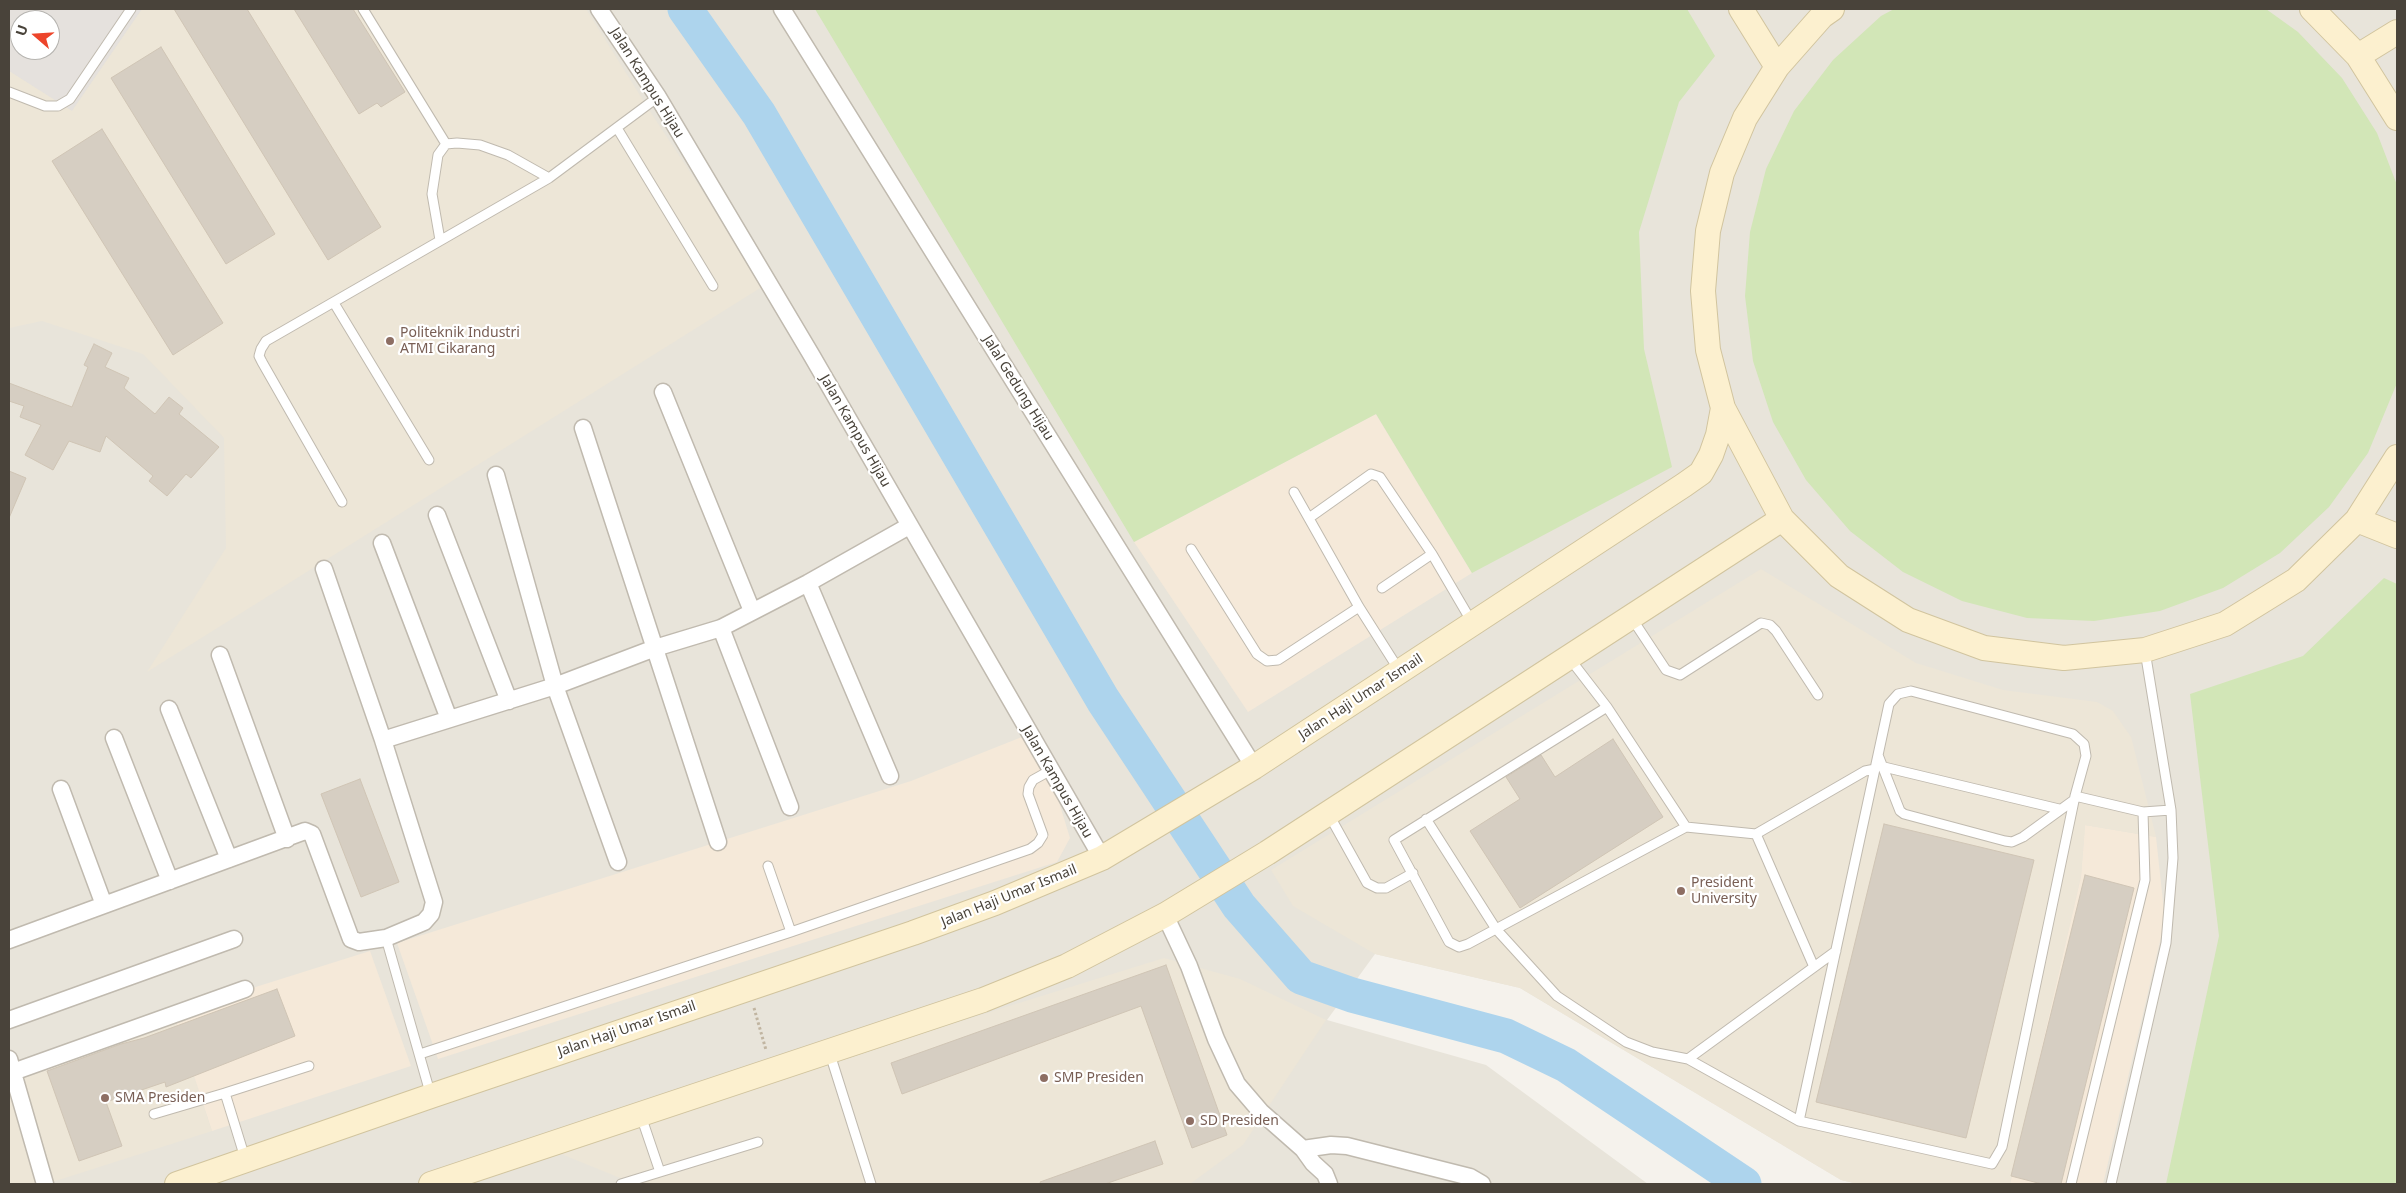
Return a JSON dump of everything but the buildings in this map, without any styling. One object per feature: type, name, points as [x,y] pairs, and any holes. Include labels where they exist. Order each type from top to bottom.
[{"type":"main road","points":[[1741,9],[1777,67]]},
{"type":"main road","points":[[2312,9],[2358,56],[2397,118]]},
{"type":"main road","points":[[1824,11],[1777,67],[1745,118],[1722,173],[1708,231],[1703,291],[1708,350],[1722,408],[1782,519],[1839,576],[1908,620],[1984,648],[2064,658],[2145,650],[2225,624],[2296,580],[2356,520],[2397,458]]},
{"type":"main road","points":[[2358,56],[2397,32]]},
{"type":"main road","name":"Jalan Haji Umar Ismail","points":[[176,1184],[913,933],[995,903],[1102,858],[1248,771],[1700,473],[1716,441],[1722,408]]},
{"type":"main road","points":[[430,1184],[463,1179],[640,1113],[1028,983],[1091,954],[1174,910],[1267,852],[1782,519]]},
{"type":"main road","points":[[2356,520],[2397,536]]},
{"type":"street","name":"Jalan Kampus Hijau","points":[[599,9],[658,97],[812,356],[1102,858]]},
{"type":"street","name":"Jalal Gedung Hijau","points":[[782,9],[1248,771]]},
{"type":"street","points":[[663,392],[752,611]]},
{"type":"street","points":[[583,428],[718,842]]},
{"type":"street","points":[[496,475],[555,686],[618,862]]},
{"type":"street","points":[[437,515],[509,700]]},
{"type":"street","points":[[383,740],[555,686],[655,648],[720,628],[808,583],[910,526]]},
{"type":"street","points":[[382,543],[449,719]]},
{"type":"street","points":[[9,940],[287,839],[305,830],[312,834],[351,939],[359,942],[386,938],[424,922],[431,914],[434,902],[383,740],[324,569]]},
{"type":"street","points":[[808,583],[890,776]]},
{"type":"street","points":[[720,628],[790,807]]},
{"type":"street","points":[[220,655],[287,839]]},
{"type":"street","points":[[169,709],[229,859]]},
{"type":"street","points":[[114,738],[170,881]]},
{"type":"street","points":[[61,789],[104,906]]},
{"type":"street","points":[[1174,910],[1189,966],[1216,1038],[1237,1084],[1261,1112],[1303,1149],[1325,1174],[1329,1184]]},
{"type":"street","points":[[9,1020],[234,939]]},
{"type":"street","points":[[46,1184],[11,1065],[245,989]]},
{"type":"street","points":[[1303,1149],[1331,1145],[1347,1146],[1470,1177],[1482,1184]]},
{"type":"lane","points":[[9,92],[45,106],[58,106],[70,99],[131,9]]},
{"type":"lane","points":[[363,9],[446,144]]},
{"type":"lane","points":[[342,502],[260,356],[260,349],[266,341],[549,178],[658,97]]},
{"type":"lane","points":[[617,128],[713,286]]},
{"type":"lane","points":[[440,240],[432,194],[438,155],[446,144],[457,142],[480,145],[508,155],[549,178]]},
{"type":"lane","points":[[334,302],[429,460]]},
{"type":"lane","points":[[1309,518],[1371,474],[1376,474],[1380,477],[1432,554],[1473,624]]},
{"type":"lane","points":[[1294,492],[1359,607],[1400,672]]},
{"type":"lane","points":[[1191,549],[1257,654],[1267,661],[1278,660],[1359,607]]},
{"type":"lane","points":[[1382,588],[1432,554]]},
{"type":"lane","points":[[1631,616],[1666,670],[1680,675],[1761,623],[1770,625],[1776,630],[1818,695]]},
{"type":"lane","points":[[2111,1184],[2166,943],[2173,858],[2171,810],[2145,650]]},
{"type":"lane","points":[[1569,657],[1607,707],[1686,828]]},
{"type":"lane","points":[[1426,819],[1496,929],[1557,996],[1626,1042],[1652,1052],[1688,1059],[1799,1120],[1992,1164],[2002,1147],[2074,798],[2086,756],[2084,744],[2073,734],[1910,691],[1898,694],[1889,704],[1878,754],[1880,768],[1900,811],[1904,814],[2012,842],[2022,837],[2074,798],[2143,812],[2171,810]]},
{"type":"lane","points":[[1607,707],[1394,840],[1449,942],[1459,947],[1686,828],[1756,834],[1865,771],[1880,768],[2059,809]]},
{"type":"lane","points":[[1799,1120],[1836,951],[1880,768]]},
{"type":"lane","points":[[420,1054],[791,932],[1030,850],[1043,835],[1028,794],[1033,780],[1051,770]]},
{"type":"lane","points":[[2071,1184],[2145,880],[2143,812]]},
{"type":"lane","points":[[1328,813],[1367,883],[1377,888],[1386,888],[1413,873]]},
{"type":"lane","points":[[1756,834],[1814,966]]},
{"type":"lane","points":[[768,866],[791,932]]},
{"type":"lane","points":[[386,938],[431,1096]]},
{"type":"lane","points":[[1688,1059],[1836,951]]},
{"type":"lane","points":[[828,1051],[871,1184]]},
{"type":"lane","points":[[154,1114],[309,1066]]},
{"type":"lane","points":[[225,1093],[246,1161]]},
{"type":"lane","points":[[640,1113],[660,1172]]},
{"type":"lane","points":[[621,1184],[758,1142]]},
{"type":"path","points":[[748,988],[772,1070]]},
{"type":"shaded area","points":[[9,9],[2397,9],[2397,1184],[1858,1184],[1841,1180],[1520,988],[1375,954],[1327,1020],[1486,1065],[1648,1184],[9,1184]]},
{"type":"shaded area","points":[[9,9],[142,9],[72,111],[9,71]]},
{"type":"shaded area","name":"Politeknik Industri ATMI Cikarang","points":[[142,9],[586,9],[653,116],[765,285],[147,672],[226,548],[224,438],[143,354],[42,321],[9,328],[9,71],[72,111]]},
{"type":"shaded area","points":[[1376,414],[1472,573],[1248,712],[1134,542]]},
{"type":"shaded area","name":"President University","points":[[1761,569],[1916,663],[2003,690],[2097,702],[2113,711],[2131,737],[2156,837],[2085,825],[2081,876],[2010,1184],[1858,1184],[1841,1180],[1520,988],[1375,954],[1293,906],[1271,870]]},
{"type":"shaded area","points":[[1037,731],[1070,838],[1057,862],[438,1059],[397,943],[911,781]]},
{"type":"shaded area","points":[[2085,825],[2156,837],[2165,920],[2103,1184],[2010,1184],[2081,876]]},
{"type":"shaded area","points":[[370,951],[411,1066],[212,1131],[173,1013]]},
{"type":"shaded area","points":[[1164,958],[1240,979],[1326,1020],[1243,1145],[1190,1184],[635,1184],[549,1149]]},
{"type":"shaded area","name":"SMA Presiden","points":[[173,1013],[212,1131],[46,1184],[9,1184],[9,1065]]},
{"type":"green space","points":[[815,9],[1687,9],[1715,56],[1679,102],[1639,232],[1644,349],[1672,467],[1472,573],[1376,414],[1134,542]]},
{"type":"green space","points":[[1894,9],[2266,9],[2298,32],[2342,78],[2377,133],[2397,185],[2397,383],[2368,453],[2329,507],[2280,553],[2223,588],[2160,611],[2094,621],[2027,618],[1962,601],[1903,572],[1850,531],[1806,480],[1773,422],[1753,361],[1745,296],[1750,232],[1766,169],[1794,111],[1833,60],[1881,16]]},
{"type":"green space","points":[[2384,578],[2397,584],[2397,1184],[2166,1184],[2219,936],[2190,694],[2303,656]]},
{"type":"waterway","points":[[685,9],[759,114],[1103,700],[1239,906],[1301,977],[1352,995],[1506,1036],[1566,1065],[1744,1184]]},
{"type":"place","name":"Politeknik Industri ATMI Cikarang","points":[[390,341]]},
{"type":"place","name":"President University","points":[[1681,891]]},
{"type":"place","name":"SMP Presiden","points":[[1044,1078]]},
{"type":"place","name":"SMA Presiden","points":[[105,1098]]},
{"type":"place","name":"SD Presiden","points":[[1190,1121]]}]
